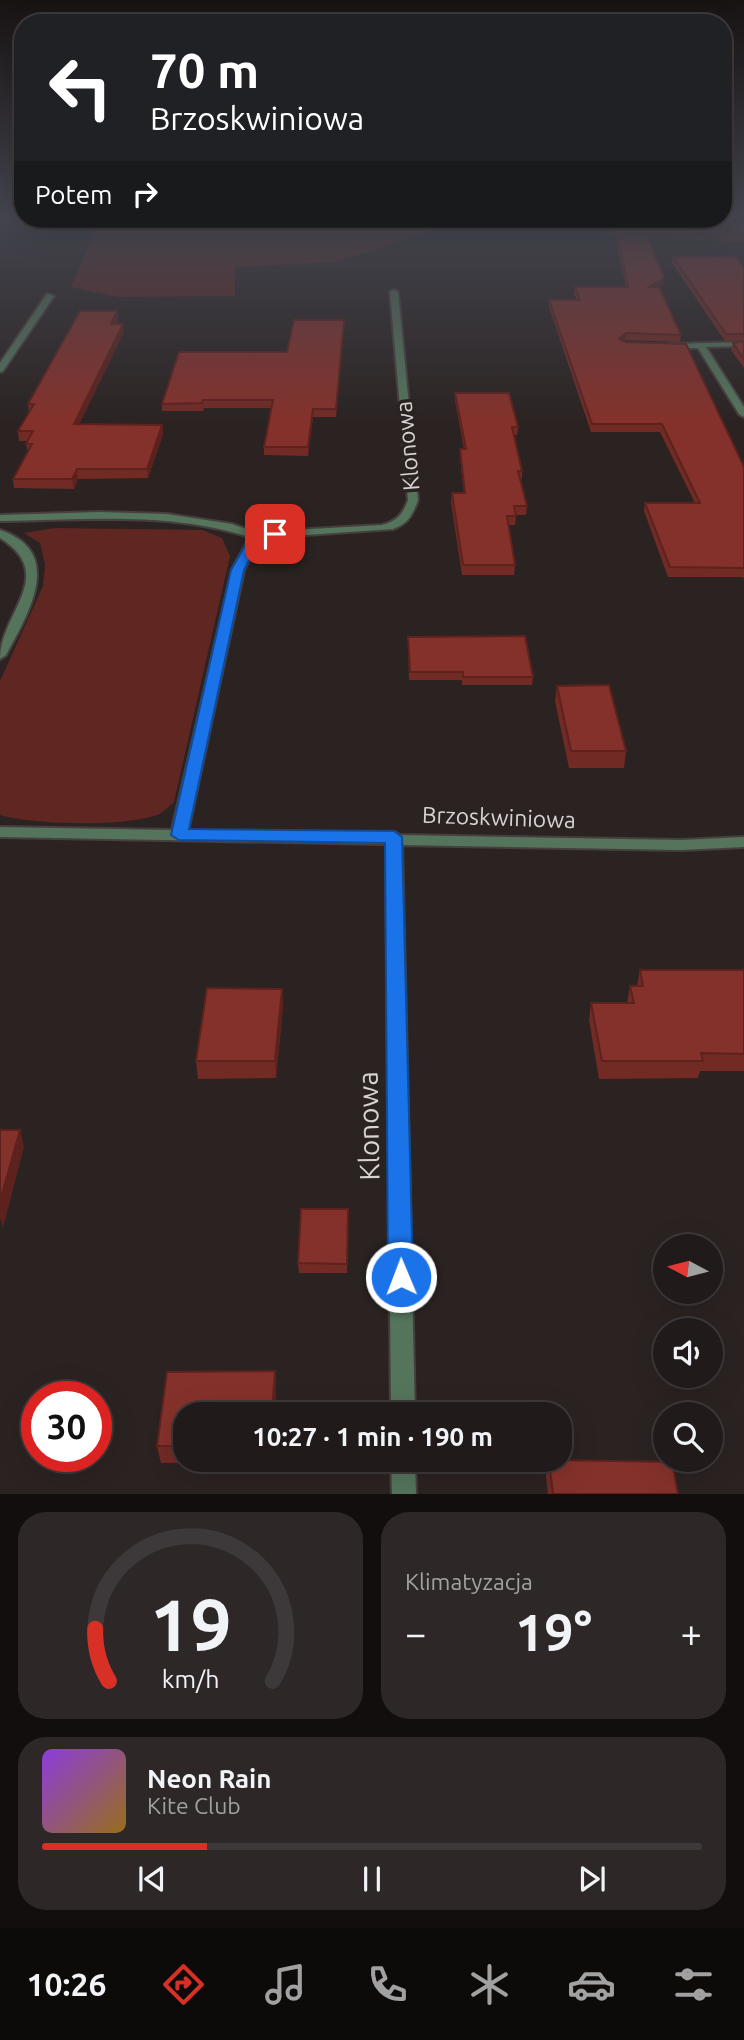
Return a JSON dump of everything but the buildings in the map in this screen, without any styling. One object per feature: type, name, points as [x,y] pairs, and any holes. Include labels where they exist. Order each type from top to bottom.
[{"type":"street","name":"Klonowa","points":[[262,538],[291,532],[382,528],[398,525],[407,518],[413,500],[394,292]]},
{"type":"street","points":[[0,369],[50,296]]},
{"type":"street","points":[[664,346],[744,344]]},
{"type":"street","points":[[702,347],[744,414]]},
{"type":"street","points":[[0,519],[164,517],[232,528],[262,538]]},
{"type":"street","points":[[0,533],[24,549],[32,560],[33,578],[21,614],[0,655]]},
{"type":"street","points":[[179,835],[238,570],[250,546],[262,538]]},
{"type":"street","name":"Brzoskwiniowa","points":[[0,832],[394,837],[681,845],[744,842]]},
{"type":"street","name":"Klonowa","points":[[394,837],[403,1402]]},
{"type":"street","points":[[404,1472],[404,1494]]},
{"type":"shaded area","points":[[72,285],[235,285],[235,296],[117,297],[71,287]]},
{"type":"shaded area","points":[[55,528],[202,530],[222,538],[230,556],[174,802],[157,815],[123,821],[78,823],[34,821],[0,815],[0,681],[43,586],[45,564],[40,543],[24,533]]},
{"type":"route","points":[[275,534],[250,546],[238,570],[179,835],[394,837],[401,1277]]}]
